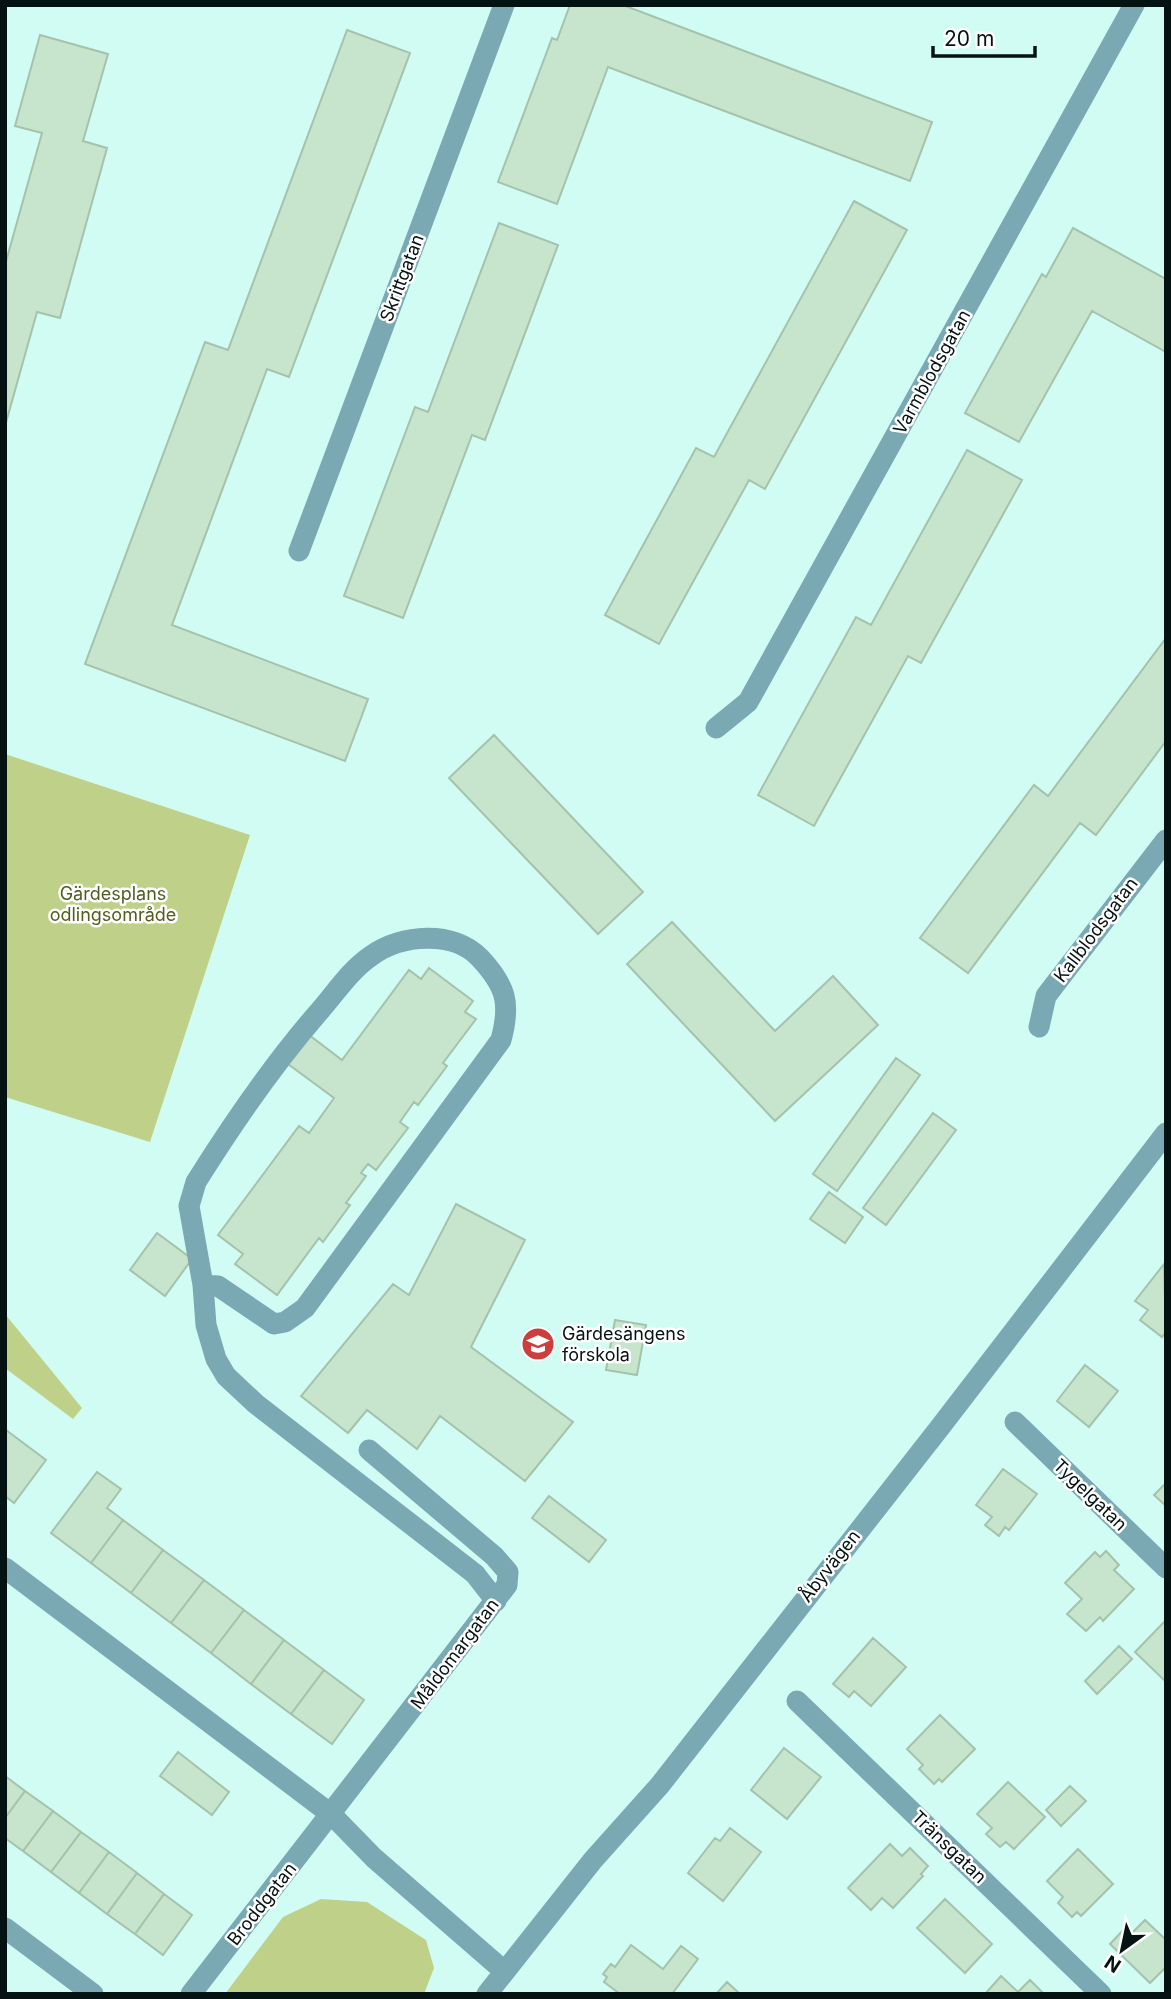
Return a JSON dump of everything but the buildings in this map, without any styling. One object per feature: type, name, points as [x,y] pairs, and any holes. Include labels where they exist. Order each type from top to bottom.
[{"type":"street","name":"Skrittgatan","points":[[299,551],[504,5]]},
{"type":"street","name":"Varmblodsgatan","points":[[716,728],[748,702],[1134,5]]},
{"type":"street","name":"Kallblodsgatan","points":[[1040,1027],[1046,996],[1166,840]]},
{"type":"street","points":[[203,1285],[218,1286],[274,1324],[285,1322],[305,1308],[501,1040],[508,1016],[505,997],[498,979],[476,954],[460,944],[425,939],[406,940],[374,953],[341,984],[287,1047],[196,1182],[189,1206],[203,1285],[206,1325],[216,1359],[226,1376],[256,1405],[475,1574],[496,1601]]},
{"type":"street","name":"Åbyvägen","points":[[496,1987],[676,1764],[1166,1133]]},
{"type":"street","name":"Tygelgatan","points":[[1015,1422],[1166,1568]]},
{"type":"street","name":"Måldomargatan","points":[[332,1815],[496,1601],[507,1585],[509,1572],[494,1556],[369,1450]]},
{"type":"street","points":[[5,1568],[332,1815],[496,1987]]},
{"type":"street","name":"Tränsgatan","points":[[797,1700],[1101,1994]]},
{"type":"street","name":"Broddgatan","points":[[191,1994],[332,1815]]},
{"type":"street","points":[[5,1928],[93,1994]]},
{"type":"green space","name":"Gärdesplans odlingsområde","points":[[5,754],[250,835],[150,1142],[5,1097]]},
{"type":"green space","points":[[5,1314],[82,1408],[73,1419],[5,1368]]},
{"type":"green space","points":[[321,1899],[367,1902],[426,1940],[434,1968],[424,1994],[225,1994],[283,1917]]},
{"type":"place","name":"Gärdesängens förskola","points":[[538,1344]]}]
